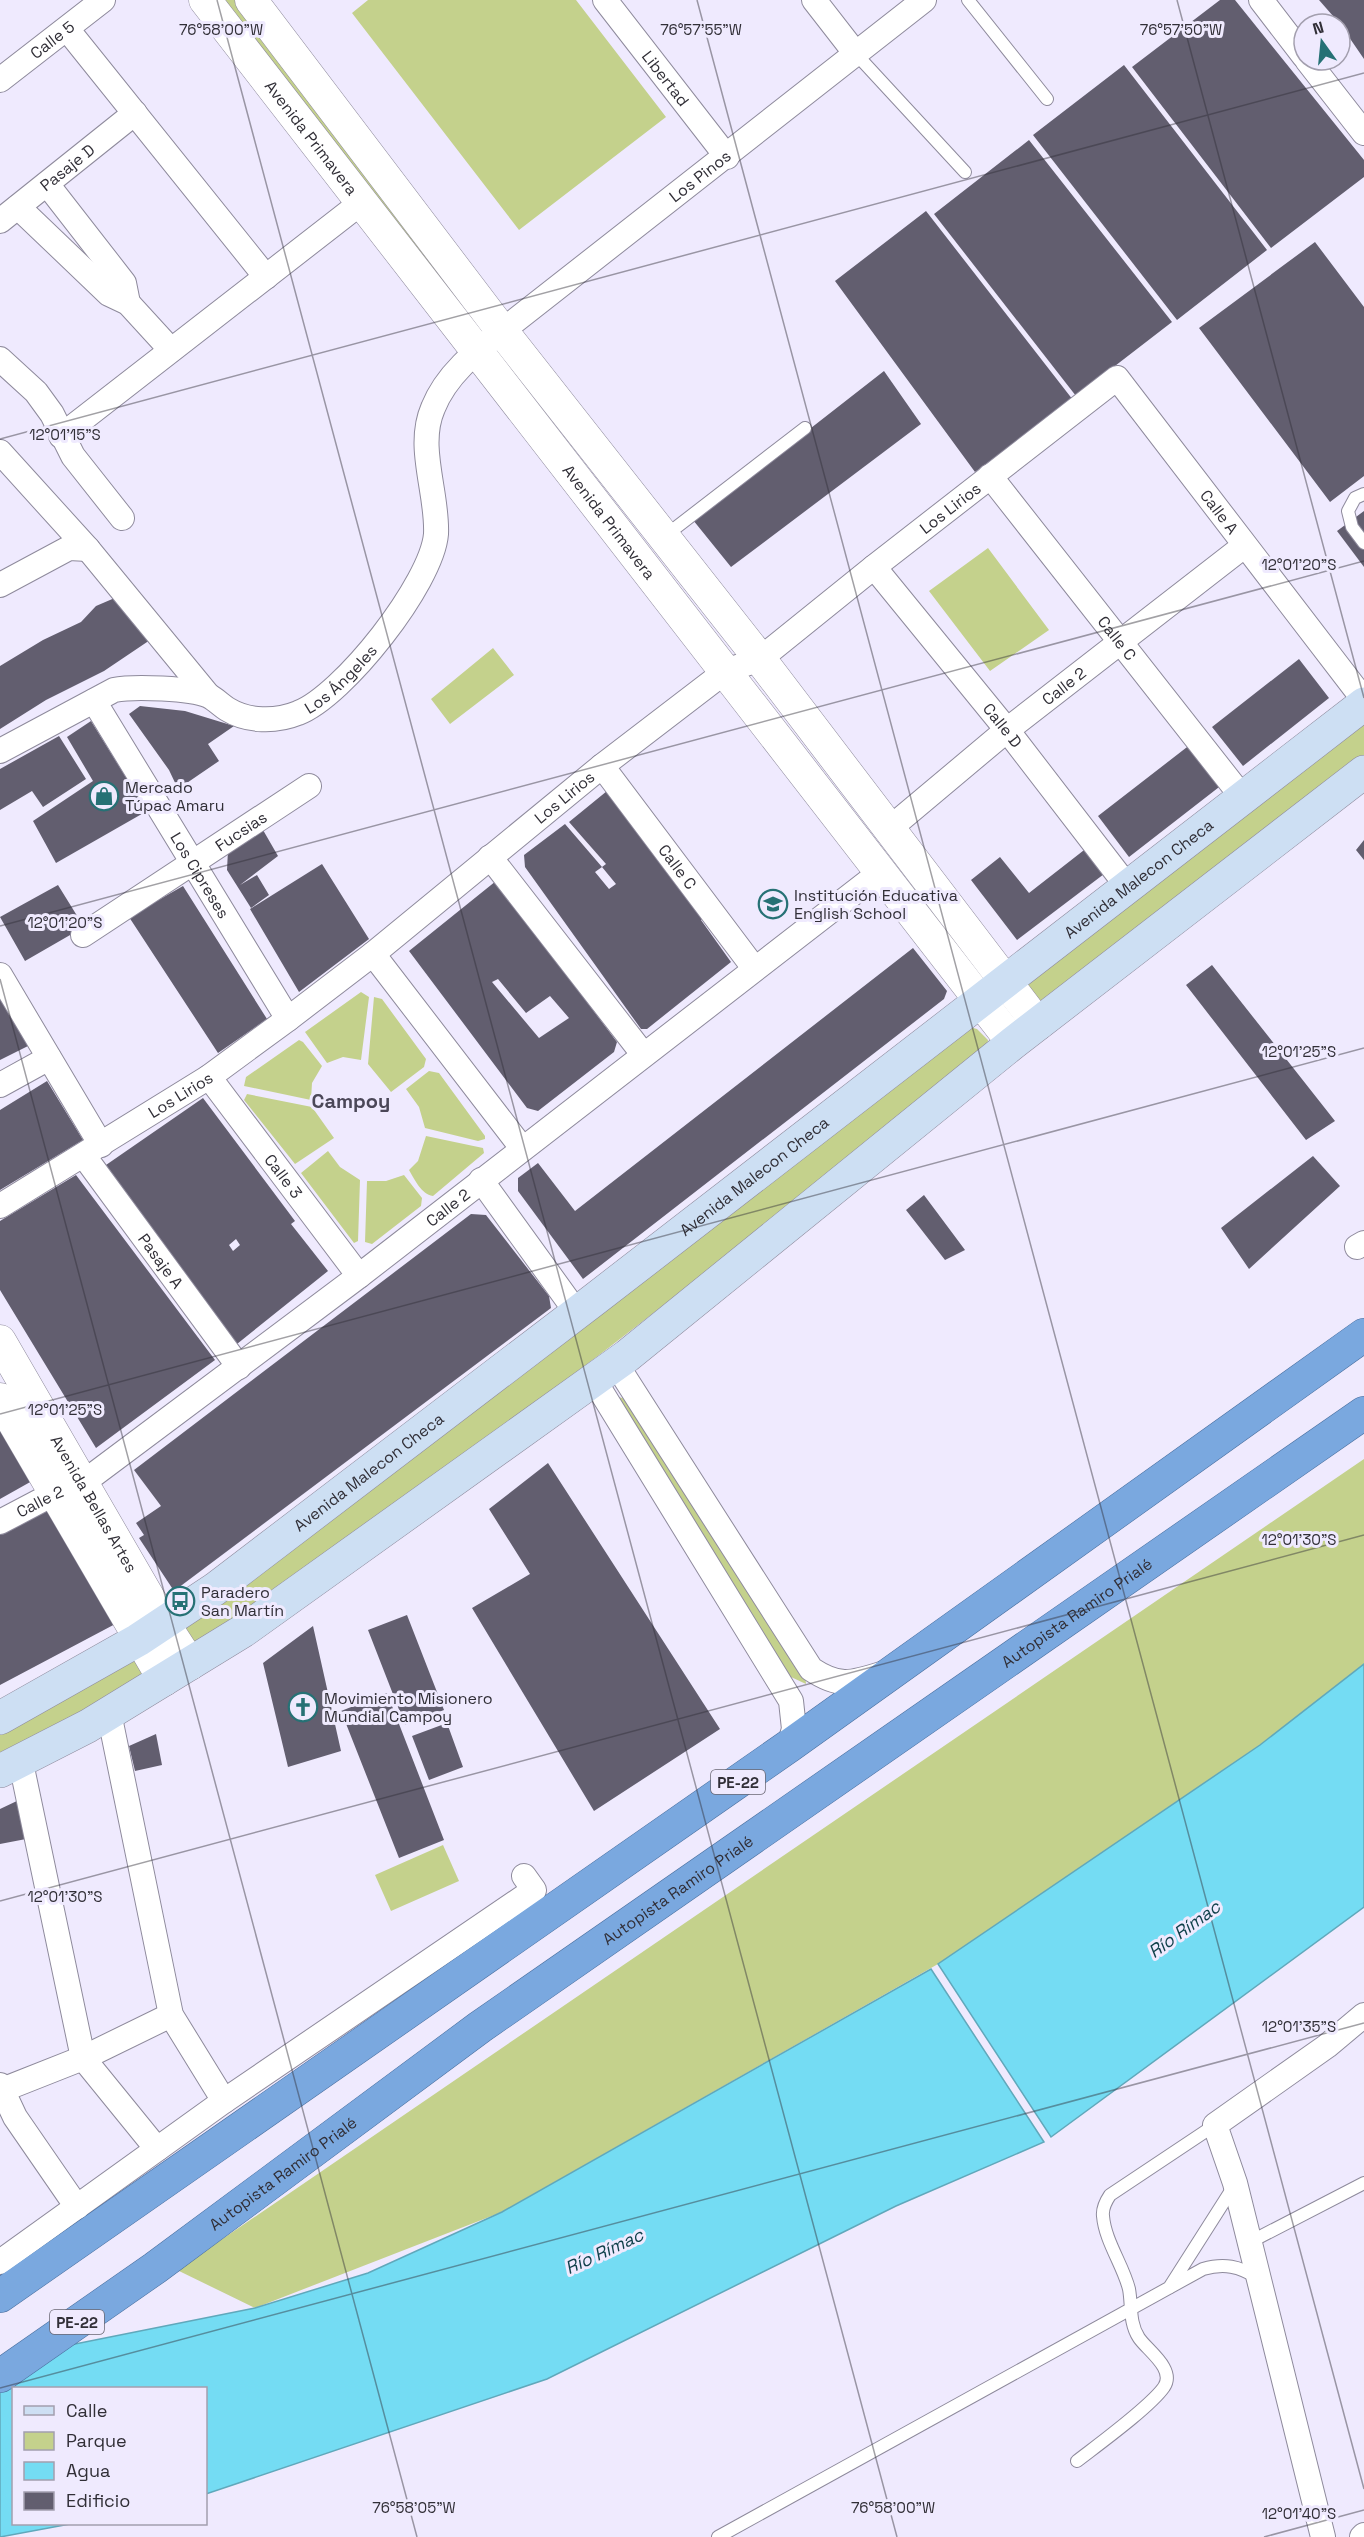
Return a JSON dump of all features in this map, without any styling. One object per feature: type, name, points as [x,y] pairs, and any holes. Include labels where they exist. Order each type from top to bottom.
[{"type":"highway","name":"PE-22","points":[[0,2296],[91,2214],[789,1746],[889,1672],[1364,1335]]},
{"type":"highway","name":"Autopista Ramiro Prialé","points":[[0,2376],[154,2268],[480,2027],[1364,1413]]},
{"type":"main road","name":"Avenida Malecon Checa","points":[[0,1718],[151,1632],[215,1589],[993,993],[1364,702]]},
{"type":"main road","points":[[10,1767],[110,1713],[300,1592],[605,1372],[1025,1034],[1364,772]]},
{"type":"street","name":"Calle 5","points":[[0,80],[103,0]]},
{"type":"street","name":"Avenida Primavera","points":[[205,0],[882,871],[993,993],[1025,1034]]},
{"type":"street","name":"Avenida Primavera","points":[[251,0],[502,330],[760,659],[889,829],[993,993]]},
{"type":"street","name":"Libertad","points":[[605,0],[727,157]]},
{"type":"street","points":[[814,0],[856,54]]},
{"type":"street","name":"Los Pinos","points":[[477,350],[727,157],[924,0]]},
{"type":"street","points":[[1270,3],[1292,37]]},
{"type":"street","points":[[67,28],[266,277]]},
{"type":"street","points":[[1316,72],[1364,133]]},
{"type":"street","name":"Pasaje D","points":[[9,214],[135,113]]},
{"type":"street","points":[[46,184],[124,283],[128,303]]},
{"type":"street","points":[[62,436],[362,202]]},
{"type":"street","points":[[9,214],[109,294],[128,303],[171,350]]},
{"type":"street","name":"Los Ángeles","points":[[0,751],[114,690],[132,686],[208,695],[229,710],[253,719],[276,719],[299,713],[320,700],[339,684],[372,648],[416,588],[430,561],[436,535],[426,434],[432,409],[447,382],[477,350]]},
{"type":"street","points":[[0,359],[36,392],[52,414],[73,456],[122,518]]},
{"type":"street","name":"Los Lirios","points":[[0,1206],[209,1077],[373,954],[602,766],[726,671],[760,659],[1117,378]]},
{"type":"street","name":"Calle A","points":[[1117,378],[1364,702]]},
{"type":"street","points":[[0,452],[88,549],[208,695]]},
{"type":"street","name":"Calle C","points":[[990,476],[1243,798]]},
{"type":"street","name":"Calle 2","points":[[889,829],[1007,730],[1244,546]]},
{"type":"street","points":[[0,585],[69,548],[88,549]]},
{"type":"street","name":"Calle D","points":[[874,567],[1007,730],[1127,886]]},
{"type":"street","name":"Los Cipreses","points":[[94,700],[288,1018]]},
{"type":"street","name":"Calle C","points":[[602,766],[754,968]]},
{"type":"street","name":"Fucsias","points":[[83,935],[309,786]]},
{"type":"street","points":[[490,856],[643,1054]]},
{"type":"street","name":"Calle 2","points":[[0,1522],[70,1488],[239,1367],[882,871]]},
{"type":"street","points":[[373,954],[522,1148]]},
{"type":"street","name":"Pasaje A","points":[[0,975],[49,1058],[92,1150],[239,1367]]},
{"type":"street","points":[[0,1085],[49,1058]]},
{"type":"street","name":"Calle 3","points":[[209,1077],[359,1276]]},
{"type":"street","points":[[481,1180],[577,1313]]},
{"type":"street","name":"Avenida Bellas Artes","points":[[0,1341],[70,1488],[151,1632],[177,1672]]},
{"type":"street","points":[[605,1372],[811,1669],[827,1680],[842,1684],[889,1672]]},
{"type":"street","points":[[605,1372],[790,1701],[794,1729],[789,1746]]},
{"type":"street","name":"Avenida Bellas Artes","points":[[0,1399],[70,1488]]},
{"type":"street","points":[[110,1713],[171,2015],[224,2101]]},
{"type":"street","points":[[10,1767],[83,2058],[157,2149]]},
{"type":"street","points":[[0,2262],[91,2214],[157,2149],[534,1890],[524,1876]]},
{"type":"street","points":[[91,2214],[8,2121],[1,2088],[83,2058],[171,2015]]},
{"type":"street","points":[[1323,2537],[1235,2183],[1215,2125],[1327,2046],[1364,2015]]},
{"type":"lane","points":[[968,0],[1047,99]]},
{"type":"lane","points":[[856,54],[965,172]]},
{"type":"lane","points":[[664,537],[805,428]]},
{"type":"lane","points":[[1364,494],[1355,498],[1348,511],[1352,527],[1364,543]]},
{"type":"lane","points":[[1077,2461],[1165,2386],[1165,2371],[1139,2338],[1131,2311],[1128,2286],[1103,2216],[1104,2204],[1110,2195],[1215,2125]]},
{"type":"lane","points":[[1168,2289],[1235,2183]]},
{"type":"lane","points":[[1250,2242],[1364,2183]]},
{"type":"lane","points":[[718,2537],[1131,2311],[1203,2269],[1217,2265],[1245,2270],[1259,2278]]},
{"type":"green space","points":[[219,0],[240,0],[481,311],[468,321]]},
{"type":"green space","points":[[368,0],[576,0],[666,117],[519,230],[352,13]]},
{"type":"green space","points":[[988,548],[1049,630],[990,671],[929,591]]},
{"type":"green space","points":[[493,648],[514,675],[450,724],[431,699]]},
{"type":"green space","points":[[1364,714],[1364,762],[1040,1003],[1026,986]]},
{"type":"green space","points":[[361,992],[369,997],[361,1060],[343,1057],[327,1063],[305,1032]]},
{"type":"green space","points":[[374,997],[382,999],[426,1059],[424,1067],[391,1092],[368,1064]]},
{"type":"green space","points":[[966,1026],[977,1029],[988,1040],[986,1055],[607,1349],[295,1584],[190,1648],[180,1623]]},
{"type":"green space","points":[[299,1040],[322,1066],[312,1083],[311,1100],[244,1086],[246,1077]]},
{"type":"green space","points":[[429,1071],[439,1073],[485,1139],[478,1141],[425,1128],[419,1107],[406,1089]]},
{"type":"green space","points":[[247,1094],[312,1107],[334,1138],[295,1164],[244,1100]]},
{"type":"green space","points":[[426,1136],[483,1148],[484,1153],[433,1196],[429,1195],[422,1190],[409,1170],[418,1161]]},
{"type":"green space","points":[[328,1151],[340,1167],[360,1180],[358,1241],[354,1243],[301,1173]]},
{"type":"green space","points":[[404,1175],[422,1198],[421,1206],[372,1244],[365,1242],[367,1181],[386,1181]]},
{"type":"green space","points":[[616,1396],[625,1399],[805,1672],[806,1684],[791,1677],[615,1404]]},
{"type":"green space","points":[[1364,1459],[1364,1664],[1260,1745],[938,1964],[502,2212],[255,2308],[177,2270]]},
{"type":"green space","points":[[131,1657],[149,1670],[0,1760],[0,1728]]},
{"type":"green space","points":[[443,1845],[459,1881],[391,1911],[375,1875]]},
{"type":"water","name":"Río Rímac","points":[[1364,1664],[1364,1907],[1051,2137],[938,1964],[1260,1745]]},
{"type":"water","name":"Río Rímac","points":[[931,1969],[1044,2142],[896,2206],[547,2379],[207,2494],[207,2387],[12,2387],[12,2525],[65,2525],[0,2537],[0,2359],[255,2308],[368,2273],[502,2212]]},
{"type":"building","points":[[1220,0],[1235,0],[1364,160],[1364,177],[1271,248],[1132,67]]},
{"type":"building","points":[[1319,0],[1364,0],[1364,59],[1352,42],[1352,12],[1330,12]]},
{"type":"building","points":[[1124,65],[1267,250],[1177,320],[1033,135]]},
{"type":"building","points":[[1029,140],[1172,322],[1076,396],[934,214]]},
{"type":"building","points":[[926,211],[1073,400],[975,472],[835,281]]},
{"type":"building","points":[[1315,242],[1364,307],[1364,476],[1330,502],[1199,328]]},
{"type":"building","points":[[884,371],[921,424],[731,567],[693,520]]},
{"type":"building","points":[[1364,511],[1364,567],[1337,531]]},
{"type":"building","points":[[117,597],[153,638],[104,671],[46,700],[0,729],[0,666],[43,640],[81,622],[96,606]]},
{"type":"building","points":[[1299,659],[1329,698],[1243,766],[1212,727]]},
{"type":"building","points":[[140,706],[185,711],[234,726],[208,744],[219,761],[178,789],[169,770],[129,714]]},
{"type":"building","name":"Mercado Túpac Amaru","points":[[91,721],[147,811],[56,863],[33,821],[93,781],[67,737]]},
{"type":"building","points":[[59,736],[86,779],[43,807],[32,791],[0,810],[0,769]]},
{"type":"building","points":[[1191,744],[1223,784],[1129,857],[1098,816]]},
{"type":"building","points":[[607,791],[707,914],[701,920],[731,962],[647,1029],[641,1029],[525,867],[524,855],[565,824],[602,867],[606,864],[569,822]],"holes":[[[602,867],[616,884],[609,889],[595,872]]]},
{"type":"building","points":[[263,830],[278,856],[240,885],[257,875],[269,895],[251,908],[227,870],[228,850]]},
{"type":"building","points":[[1364,840],[1364,860],[1356,850]]},
{"type":"building","points":[[1088,847],[1108,871],[1017,940],[971,880],[1000,857],[1029,893]]},
{"type":"building","points":[[322,864],[369,939],[299,992],[250,909]]},
{"type":"building","points":[[496,881],[617,1042],[614,1052],[538,1111],[527,1108],[409,951]],"holes":[[[498,979],[526,1013],[550,996],[569,1018],[539,1038],[492,982]]]},
{"type":"building","points":[[58,885],[84,927],[25,961],[0,917]]},
{"type":"building","points":[[183,886],[267,1019],[218,1053],[129,917]]},
{"type":"building","points":[[913,948],[947,991],[944,999],[583,1279],[518,1191],[518,1178],[538,1163],[575,1211]]},
{"type":"building","points":[[1212,965],[1335,1121],[1306,1140],[1186,985]]},
{"type":"building","points":[[0,993],[28,1046],[0,1060]]},
{"type":"building","points":[[47,1081],[83,1140],[0,1190],[0,1110]]},
{"type":"building","points":[[203,1098],[295,1221],[291,1224],[328,1271],[237,1344],[106,1165]],"holes":[[[236,1239],[240,1245],[233,1251],[229,1245]]]},
{"type":"building","points":[[1313,1156],[1340,1186],[1249,1269],[1221,1228]]},
{"type":"building","points":[[76,1175],[215,1360],[96,1448],[0,1290],[0,1221]]},
{"type":"building","points":[[924,1195],[965,1250],[945,1260],[906,1210]]},
{"type":"building","points":[[471,1214],[486,1215],[549,1296],[551,1308],[174,1591],[139,1538],[144,1535],[136,1523],[161,1506],[134,1470]]},
{"type":"building","points":[[0,1425],[32,1481],[0,1499]]},
{"type":"building","points":[[548,1463],[720,1729],[594,1811],[472,1608],[530,1574],[489,1509]]},
{"type":"building","points":[[49,1506],[119,1622],[0,1685],[0,1533]]},
{"type":"building","points":[[407,1615],[444,1710],[405,1725],[368,1630]]},
{"type":"building","name":"Movimiento Misionero Mundial Campoy","points":[[313,1626],[341,1751],[288,1767],[263,1663]]},
{"type":"building","points":[[387,1693],[444,1840],[399,1858],[341,1711]]},
{"type":"building","points":[[447,1723],[463,1767],[429,1780],[412,1736]]},
{"type":"building","points":[[156,1734],[162,1765],[135,1771],[129,1746]]},
{"type":"building","points":[[19,1800],[26,1839],[0,1844],[0,1809]]},
{"type":"place","name":"Mercado Túpac Amaru","points":[[104,796]]},
{"type":"place","name":"Institución Educativa English School","points":[[773,904]]},
{"type":"place","name":"Paradero San Martín","points":[[180,1601]]},
{"type":"place","name":"Movimiento Misionero Mundial Campoy","points":[[303,1707]]},
{"type":"district","name":"Campoy","points":[[351,1101]]}]
